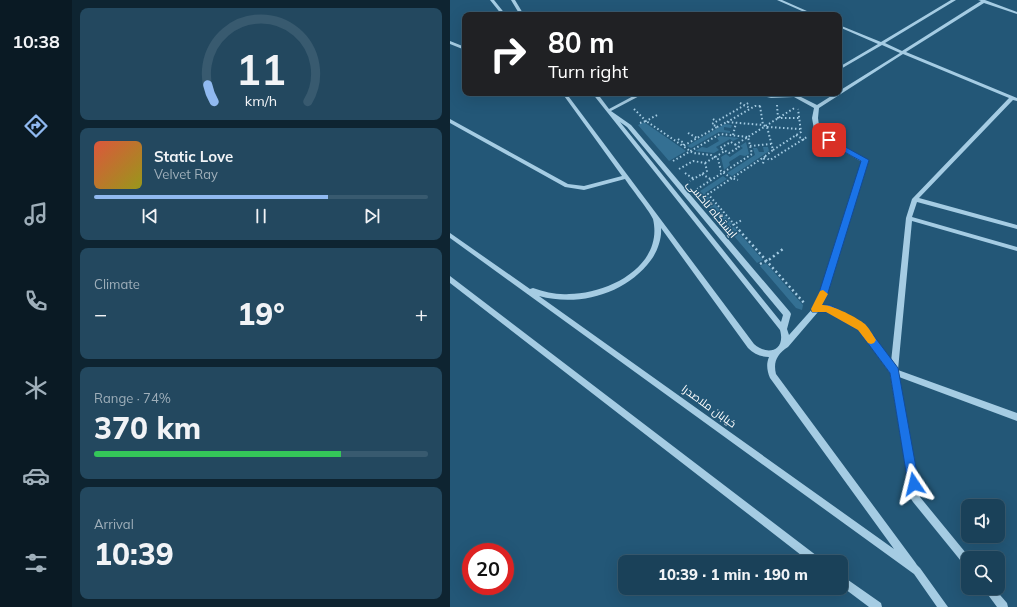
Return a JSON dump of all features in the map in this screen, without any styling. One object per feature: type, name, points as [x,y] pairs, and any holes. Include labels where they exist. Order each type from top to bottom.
[{"type":"street","points":[[492,0],[502,12]]},
{"type":"street","points":[[513,0],[520,12]]},
{"type":"street","points":[[779,0],[807,12]]},
{"type":"street","points":[[842,67],[954,0]]},
{"type":"street","points":[[842,91],[982,1],[1017,13]]},
{"type":"street","points":[[842,27],[1014,99],[915,199],[909,218],[894,372],[916,499],[961,554]]},
{"type":"street","points":[[450,42],[462,48]]},
{"type":"street","points":[[566,96],[751,346],[756,351],[763,354],[771,354],[780,349],[786,341],[786,334],[783,328],[596,96]]},
{"type":"street","points":[[608,111],[637,96]]},
{"type":"street","points":[[763,96],[783,96]]},
{"type":"street","points":[[800,96],[817,107]]},
{"type":"street","points":[[834,96],[817,107],[811,118],[817,134],[865,160],[822,296],[816,309],[772,356],[770,369],[773,376],[917,571]]},
{"type":"street","name":"ایستگاه تاکسی","points":[[608,111],[629,126],[787,314],[783,328]]},
{"type":"street","points":[[450,121],[567,186],[584,188],[626,177]]},
{"type":"street","points":[[915,199],[1017,227]]},
{"type":"street","points":[[521,286],[546,297],[576,298],[607,291],[633,276],[651,257],[658,236],[655,216]]},
{"type":"street","points":[[909,218],[1017,249]]},
{"type":"street","name":"خیابان ملاصدرا","points":[[450,235],[917,571],[944,607]]},
{"type":"street","points":[[450,279],[809,555]]},
{"type":"street","points":[[816,309],[827,308],[862,327],[894,372],[1017,417]]},
{"type":"street","points":[[848,585],[876,607]]},
{"type":"street","points":[[994,595],[1003,607]]},
{"type":"path","points":[[776,97],[778,118]]},
{"type":"path","points":[[717,127],[712,124],[752,101]]},
{"type":"path","points":[[740,103],[750,109]]},
{"type":"path","points":[[631,106],[646,121],[691,151],[711,154],[718,159],[721,172],[738,180]]},
{"type":"path","points":[[683,146],[755,106],[766,106]]},
{"type":"path","points":[[760,106],[773,150]]},
{"type":"path","points":[[771,106],[784,106]]},
{"type":"path","points":[[791,106],[797,106]]},
{"type":"path","points":[[735,144],[797,106]]},
{"type":"path","points":[[797,106],[801,132],[708,194],[805,304],[806,308]]},
{"type":"path","points":[[635,124],[646,121],[659,114]]},
{"type":"path","points":[[764,157],[770,160],[811,134],[811,118],[778,118]]},
{"type":"path","points":[[727,122],[800,129]]},
{"type":"path","points":[[733,135],[736,123]]},
{"type":"path","points":[[688,133],[697,138]]},
{"type":"path","points":[[669,164],[720,134],[748,137]]},
{"type":"path","points":[[796,135],[806,141]]},
{"type":"path","points":[[693,192],[752,154],[748,137]]},
{"type":"path","points":[[678,139],[684,143],[683,146]]},
{"type":"path","points":[[730,142],[735,144],[739,147],[729,154],[720,148],[730,142]]},
{"type":"path","points":[[750,146],[772,144]]},
{"type":"path","points":[[676,171],[693,161],[705,162],[725,151]]},
{"type":"path","points":[[763,164],[764,157]]},
{"type":"path","points":[[686,184],[707,171],[705,162]]},
{"type":"path","points":[[680,169],[694,179]]},
{"type":"path","points":[[702,174],[712,180]]},
{"type":"path","points":[[725,229],[742,220]]},
{"type":"path","points":[[756,266],[783,249]]},
{"type":"shaded area","points":[[644,122],[686,151],[669,161],[638,125]]},
{"type":"shaded area","points":[[725,124],[732,125],[731,128],[724,127],[724,130],[730,131],[730,133],[719,132],[691,148],[687,146]]},
{"type":"shaded area","points":[[720,136],[739,138],[733,141],[730,139],[716,147],[719,150],[714,153],[695,151],[702,147],[707,148],[719,141],[717,138]]},
{"type":"shaded area","points":[[746,142],[749,154],[745,156],[740,155],[729,162],[730,165],[724,170],[721,157],[726,154],[730,157],[743,148],[740,146]]},
{"type":"shaded area","points":[[763,147],[768,147],[769,151],[732,176],[727,173],[755,155],[753,148],[757,148],[759,152],[764,152]]},
{"type":"shaded area","points":[[723,176],[727,179],[705,193],[732,224],[726,226],[697,193]]},
{"type":"shaded area","points":[[734,227],[763,260],[757,263],[728,229]]},
{"type":"shaded area","points":[[766,263],[803,305],[802,310],[796,308],[760,266]]},
{"type":"slow traffic","points":[[823,294],[816,309],[827,308],[862,327],[871,340]]},
{"type":"route","points":[[829,140],[865,160],[822,296],[816,309],[827,308],[862,327],[894,372],[914,484]]}]
